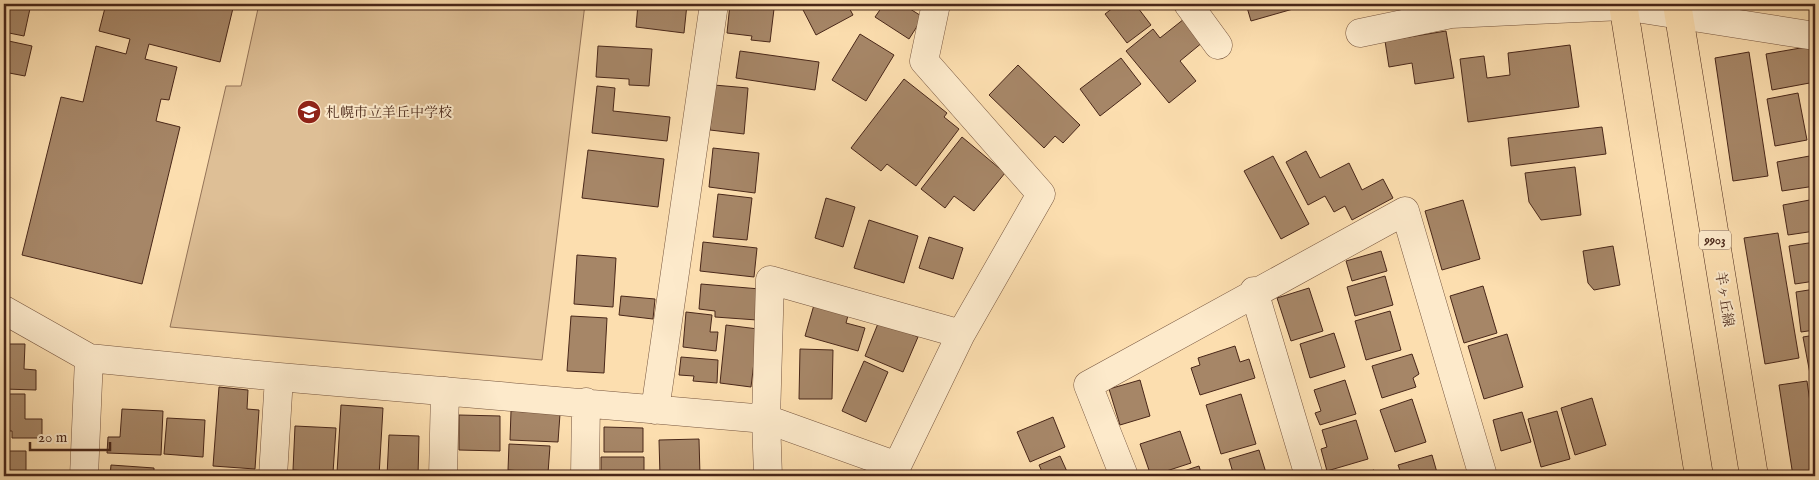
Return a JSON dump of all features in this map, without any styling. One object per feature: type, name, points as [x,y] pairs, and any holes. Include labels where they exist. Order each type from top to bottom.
[{"type":"main road","points":[[1623,5],[1699,476]]},
{"type":"main road","name":"羊ヶ丘線","points":[[1678,9],[1754,476]]},
{"type":"street","points":[[655,410],[714,4]]},
{"type":"street","points":[[4,310],[89,358],[279,377],[766,419],[897,466],[961,334],[1041,194],[924,61],[936,4]]},
{"type":"street","points":[[1188,4],[1218,45]]},
{"type":"street","points":[[1360,32],[1449,9],[1623,5],[1678,9],[1815,36]]},
{"type":"street","points":[[1124,476],[1088,385],[1254,292],[1405,211],[1483,476]]},
{"type":"street","points":[[768,476],[766,419],[770,280],[961,334]]},
{"type":"street","points":[[1254,292],[1309,476]]},
{"type":"street","points":[[84,476],[89,358]]},
{"type":"street","points":[[273,476],[279,377]]},
{"type":"street","points":[[443,476],[445,391]]},
{"type":"street","points":[[585,476],[586,402]]},
{"type":"shaded area","name":"札幌市立羊丘中学校","points":[[259,4],[585,4],[542,360],[170,327],[226,86],[241,86]]},
{"type":"building","points":[[4,4],[31,4],[24,36],[4,32]]},
{"type":"building","points":[[106,4],[234,4],[220,62],[149,44],[145,59],[177,67],[169,100],[161,99],[156,121],[180,127],[142,284],[22,255],[61,97],[83,102],[96,46],[126,54],[130,39],[99,31]]},
{"type":"building","points":[[638,4],[687,4],[684,33],[636,27]]},
{"type":"building","points":[[730,4],[774,9],[770,42],[751,40],[752,36],[727,33]]},
{"type":"building","points":[[800,4],[847,4],[853,15],[816,35]]},
{"type":"building","points":[[884,4],[902,4],[923,17],[909,39],[875,17]]},
{"type":"building","points":[[1118,4],[1135,4],[1151,25],[1127,43],[1105,14]]},
{"type":"building","points":[[1246,4],[1299,4],[1300,7],[1251,21]]},
{"type":"building","points":[[1184,19],[1203,42],[1180,61],[1196,81],[1169,103],[1126,51],[1153,29],[1160,38]]},
{"type":"building","points":[[1446,31],[1454,78],[1415,84],[1412,63],[1389,67],[1385,41]]},
{"type":"building","points":[[860,34],[894,55],[866,101],[832,80]]},
{"type":"building","points":[[4,40],[32,46],[25,76],[4,72]]},
{"type":"building","points":[[1570,45],[1579,107],[1468,122],[1460,59],[1484,56],[1487,78],[1510,75],[1508,53]]},
{"type":"building","points":[[598,46],[652,49],[649,86],[629,85],[629,79],[596,77]]},
{"type":"building","points":[[1812,46],[1815,82],[1772,90],[1766,54]]},
{"type":"building","points":[[740,51],[819,62],[815,90],[736,78]]},
{"type":"building","points":[[1749,52],[1768,176],[1733,181],[1715,58]]},
{"type":"building","points":[[1121,58],[1141,84],[1100,116],[1080,89]]},
{"type":"building","points":[[1018,65],[1080,125],[1063,143],[1055,136],[1044,148],[989,95]]},
{"type":"building","points":[[904,79],[947,113],[944,117],[959,129],[916,186],[887,164],[881,171],[851,148]]},
{"type":"building","points":[[714,85],[748,88],[744,134],[710,130]]},
{"type":"building","points":[[597,86],[615,88],[613,111],[670,117],[667,141],[592,133]]},
{"type":"building","points":[[1798,93],[1807,140],[1775,146],[1767,99]]},
{"type":"building","points":[[1602,127],[1606,154],[1511,166],[1508,138]]},
{"type":"building","points":[[962,137],[1005,173],[974,211],[954,196],[945,208],[921,189]]},
{"type":"building","points":[[713,148],[759,153],[755,193],[709,187]]},
{"type":"building","points":[[588,150],[664,159],[658,207],[582,198]]},
{"type":"building","points":[[1306,151],[1320,178],[1349,163],[1362,190],[1383,179],[1393,198],[1352,220],[1345,206],[1334,212],[1325,196],[1308,205],[1286,162]]},
{"type":"building","points":[[1815,155],[1815,186],[1782,191],[1777,162]]},
{"type":"building","points":[[1273,156],[1309,224],[1281,239],[1244,171]]},
{"type":"building","points":[[1575,167],[1581,215],[1541,220],[1529,202],[1525,173]]},
{"type":"building","points":[[718,194],[752,198],[747,240],[713,237]]},
{"type":"building","points":[[826,198],[855,207],[843,247],[815,238]]},
{"type":"building","points":[[1815,199],[1815,231],[1788,235],[1783,205]]},
{"type":"building","points":[[1463,200],[1480,259],[1442,270],[1425,211]]},
{"type":"building","points":[[869,220],[918,236],[904,283],[854,268]]},
{"type":"building","points":[[1778,233],[1799,358],[1765,364],[1744,238]]},
{"type":"building","points":[[929,237],[963,248],[953,279],[919,268]]},
{"type":"building","points":[[703,242],[757,248],[754,277],[700,271]]},
{"type":"building","points":[[1815,242],[1815,281],[1795,284],[1789,246]]},
{"type":"building","points":[[1613,246],[1620,285],[1594,290],[1588,283],[1583,251]]},
{"type":"building","points":[[1381,251],[1387,271],[1352,281],[1346,261]]},
{"type":"building","points":[[577,255],[616,258],[613,307],[574,304]]},
{"type":"building","points":[[1385,276],[1393,305],[1355,316],[1347,287]]},
{"type":"building","points":[[701,284],[760,289],[757,320],[715,317],[715,311],[699,309]]},
{"type":"building","points":[[1483,286],[1497,333],[1464,343],[1450,296]]},
{"type":"building","points":[[1309,288],[1323,331],[1291,341],[1277,298]]},
{"type":"building","points":[[1815,289],[1815,330],[1801,332],[1796,292]]},
{"type":"building","points":[[621,296],[655,299],[653,319],[619,315]]},
{"type":"building","points":[[816,298],[850,308],[846,323],[865,328],[858,351],[805,336]]},
{"type":"building","points":[[1390,311],[1401,350],[1366,360],[1355,321]]},
{"type":"building","points":[[686,312],[712,315],[710,332],[718,332],[716,351],[683,347]]},
{"type":"building","points":[[571,316],[607,318],[604,373],[567,371]]},
{"type":"building","points":[[879,321],[918,337],[903,372],[865,356]]},
{"type":"building","points":[[726,325],[758,329],[751,387],[720,383]]},
{"type":"building","points":[[1334,333],[1345,367],[1310,378],[1300,344]]},
{"type":"building","points":[[1507,334],[1523,387],[1484,399],[1468,346]]},
{"type":"building","points":[[1815,335],[1815,378],[1811,379],[1803,337]]},
{"type":"building","points":[[4,344],[25,344],[24,369],[36,370],[36,390],[4,389]]},
{"type":"building","points":[[1235,346],[1240,362],[1249,359],[1255,378],[1200,395],[1191,368],[1200,365],[1198,358]]},
{"type":"building","points":[[800,349],[833,350],[832,399],[799,399]]},
{"type":"building","points":[[1412,354],[1419,374],[1413,378],[1416,387],[1382,398],[1372,366]]},
{"type":"building","points":[[681,357],[718,360],[717,383],[693,381],[694,376],[679,375]]},
{"type":"building","points":[[864,361],[888,372],[866,422],[842,411]]},
{"type":"building","points":[[1140,380],[1150,416],[1120,425],[1109,389]]},
{"type":"building","points":[[1345,380],[1356,414],[1320,425],[1315,413],[1321,411],[1314,390]]},
{"type":"building","points":[[1807,381],[1815,438],[1815,472],[1793,476],[1779,385]]},
{"type":"building","points":[[1812,384],[1815,384],[1815,407]]},
{"type":"building","points":[[219,387],[248,390],[247,409],[259,410],[255,469],[213,466]]},
{"type":"building","points":[[4,394],[25,394],[25,419],[42,419],[42,438],[12,438],[12,431],[4,431]]},
{"type":"building","points":[[1241,394],[1256,444],[1221,454],[1206,405]]},
{"type":"building","points":[[1592,398],[1606,445],[1575,455],[1561,408]]},
{"type":"building","points":[[1412,399],[1426,442],[1395,452],[1380,410]]},
{"type":"building","points":[[341,405],[383,408],[379,476],[337,473]]},
{"type":"building","points":[[122,409],[163,411],[161,455],[107,453],[108,437],[120,437]]},
{"type":"building","points":[[511,411],[560,414],[558,442],[510,440]]},
{"type":"building","points":[[1557,411],[1570,459],[1541,467],[1528,419]]},
{"type":"building","points":[[1522,412],[1531,442],[1501,451],[1493,420]]},
{"type":"building","points":[[459,415],[500,416],[500,451],[459,450]]},
{"type":"building","points":[[1053,417],[1065,447],[1030,462],[1017,432]]},
{"type":"building","points":[[167,418],[205,420],[203,457],[164,454]]},
{"type":"building","points":[[1356,420],[1368,459],[1327,471],[1321,449],[1327,447],[1322,430]]},
{"type":"building","points":[[295,426],[336,428],[333,473],[293,470]]},
{"type":"building","points":[[604,427],[643,428],[643,452],[604,452]]},
{"type":"building","points":[[1180,431],[1191,463],[1151,476],[1140,444]]},
{"type":"building","points":[[389,435],[419,436],[418,476],[387,476]]},
{"type":"building","points":[[699,439],[700,476],[660,476],[659,440]]},
{"type":"building","points":[[509,444],[550,446],[548,473],[508,470]]},
{"type":"building","points":[[1259,450],[1267,476],[1234,476],[1229,459]]},
{"type":"building","points":[[4,451],[26,451],[26,476],[4,476]]},
{"type":"building","points":[[1432,455],[1438,476],[1402,476],[1398,465]]},
{"type":"building","points":[[1060,456],[1069,476],[1044,476],[1039,465]]},
{"type":"building","points":[[601,457],[644,457],[644,476],[601,476]]},
{"type":"building","points":[[111,465],[154,468],[154,476],[110,476]]},
{"type":"building","points":[[1199,466],[1202,476],[1168,476]]},
{"type":"building","points":[[1374,470],[1376,476],[1354,476]]},
{"type":"building","points":[[227,472],[253,475],[253,476],[227,476]]},
{"type":"place","name":"札幌市立羊丘中学校","points":[[309,112]]}]
